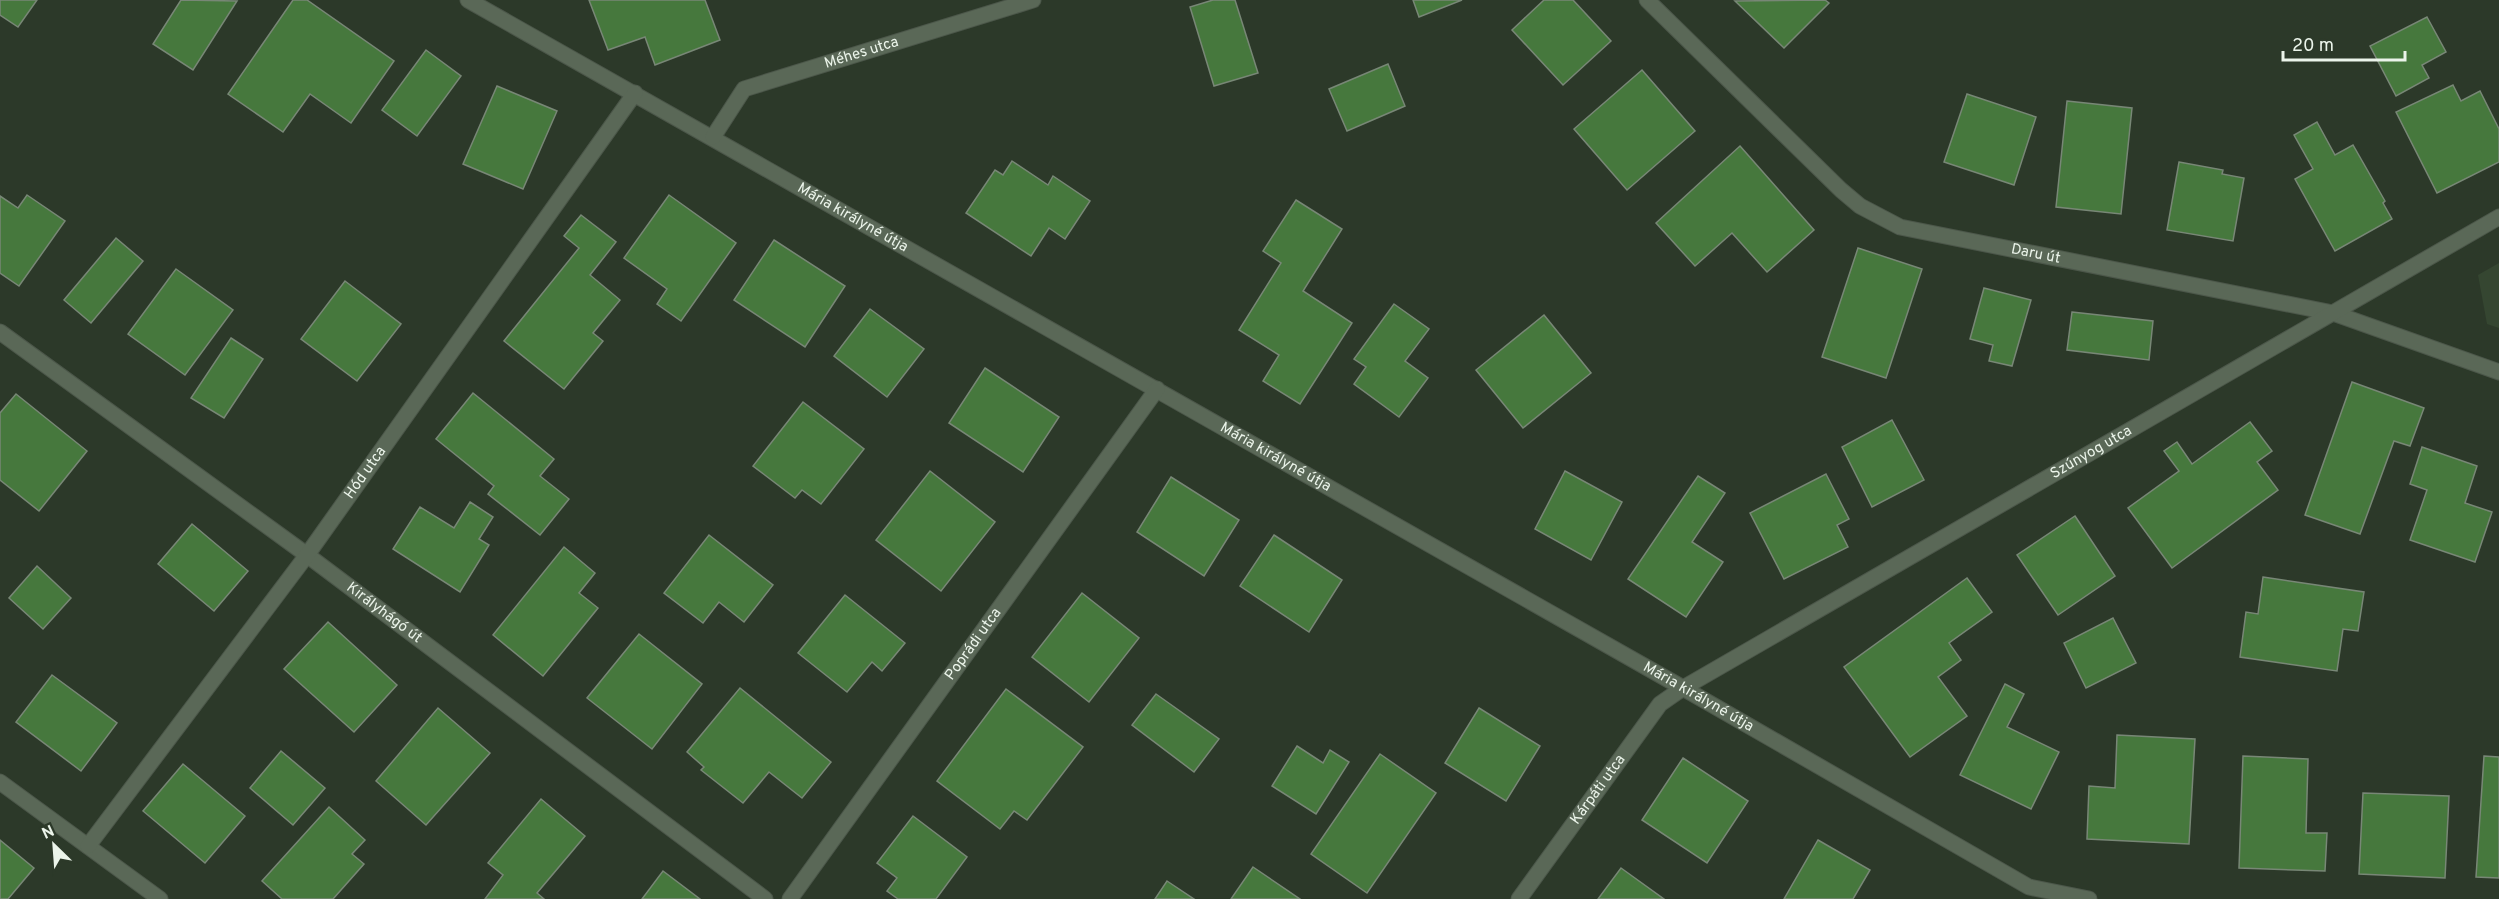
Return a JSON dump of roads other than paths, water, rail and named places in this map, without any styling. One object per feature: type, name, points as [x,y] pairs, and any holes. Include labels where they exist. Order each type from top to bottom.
[{"type":"street","name":"Mária királyné útja","points":[[468,0],[1157,389],[2029,887],[2089,899]]},
{"type":"street","name":"Méhes utca","points":[[713,137],[744,88],[1033,0]]},
{"type":"street","name":"Daru út","points":[[1647,0],[1841,190],[1880,218],[1900,227],[2333,313],[2499,372]]},
{"type":"street","name":"Hód utca","points":[[88,846],[308,555],[635,93]]},
{"type":"street","name":"Szúnyog utca","points":[[1683,688],[2499,217]]},
{"type":"street","name":"Királyhágó út","points":[[0,332],[308,555],[765,899]]},
{"type":"street","name":"Poprádi utca","points":[[790,899],[1157,389]]},
{"type":"street","name":"Kárpáti utca","points":[[1519,899],[1660,704],[1683,688]]},
{"type":"street","points":[[0,783],[160,899]]},
{"type":"street","points":[[2029,887],[2042,899]]}]
